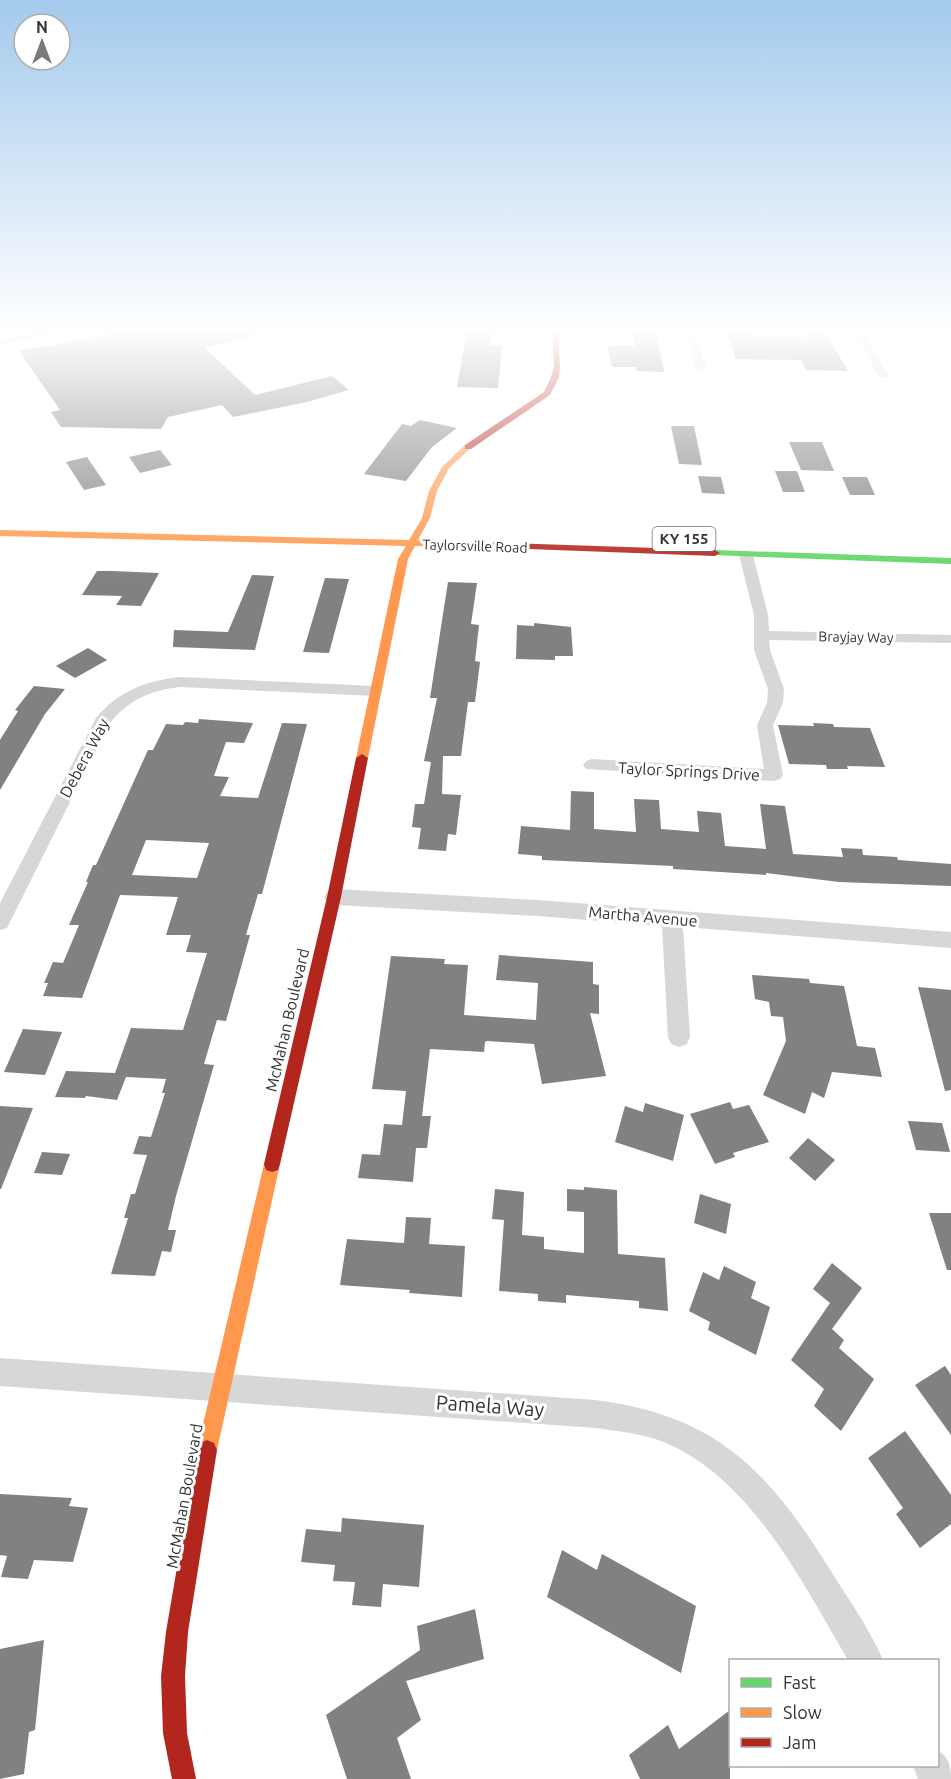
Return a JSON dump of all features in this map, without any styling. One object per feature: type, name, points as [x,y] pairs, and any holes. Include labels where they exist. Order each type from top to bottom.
[{"type":"main road","name":"McMahan Boulevard","points":[[184,1779],[175,1733],[173,1676],[177,1632],[220,1388],[334,897],[403,559],[426,518],[433,491],[446,467],[461,452],[519,412]]},
{"type":"main road","name":"Taylorsville Road","points":[[0,522],[415,538],[746,555],[951,561]]},
{"type":"main road","name":"Taylorsville Road","points":[[0,533],[897,545]]},
{"type":"street","name":"Taylor Springs Drive","points":[[592,765],[774,775],[765,725],[776,703],[776,689],[762,650],[761,615],[746,555]]},
{"type":"street","name":"Brayjay Way","points":[[762,635],[951,639]]},
{"type":"street","name":"Debera Way","points":[[0,922],[102,722],[121,700],[155,686],[180,682],[375,691]]},
{"type":"street","name":"Martha Avenue","points":[[334,897],[538,908],[951,940]]},
{"type":"street","points":[[672,918],[679,1037]]},
{"type":"street","name":"Pamela Way","points":[[0,1372],[595,1413],[632,1419],[666,1429],[700,1445],[727,1463],[767,1503],[795,1544],[865,1659]]},
{"type":"building","points":[[51,412],[190,412],[168,417],[161,429],[61,427]]},
{"type":"building","points":[[228,412],[258,412],[233,417]]},
{"type":"building","points":[[420,420],[457,428],[432,447],[406,481],[364,474],[402,424],[411,426]]},
{"type":"building","points":[[671,426],[694,426],[702,465],[679,464]]},
{"type":"building","points":[[789,442],[822,442],[834,471],[801,470]]},
{"type":"building","points":[[160,450],[172,465],[140,473],[129,457]]},
{"type":"building","points":[[87,457],[106,485],[84,490],[66,462]]},
{"type":"building","points":[[775,471],[797,471],[805,492],[783,492]]},
{"type":"building","points":[[698,476],[721,477],[725,494],[702,493]]},
{"type":"building","points":[[842,477],[867,477],[875,495],[850,495]]},
{"type":"building","points":[[97,571],[159,573],[141,606],[116,605],[122,596],[82,595]]},
{"type":"building","points":[[252,575],[274,576],[255,650],[173,647],[174,630],[228,632]]},
{"type":"building","points":[[325,578],[349,579],[329,653],[303,652]]},
{"type":"building","points":[[448,582],[477,583],[471,624],[479,625],[475,661],[480,662],[475,702],[468,702],[461,756],[443,756],[442,794],[461,795],[456,835],[448,834],[446,851],[418,849],[421,828],[412,827],[415,804],[424,804],[431,762],[424,761],[437,698],[430,698]]},
{"type":"building","points":[[534,623],[571,627],[573,656],[555,656],[555,660],[516,659],[517,625],[534,626]]},
{"type":"building","points":[[88,648],[107,660],[75,678],[56,666]]},
{"type":"building","points":[[34,686],[65,689],[45,714],[0,790],[0,740],[18,711],[15,710]]},
{"type":"building","points":[[199,719],[253,723],[244,743],[226,742],[214,776],[229,777],[220,796],[258,798],[282,723],[307,724],[262,894],[258,894],[246,935],[250,935],[226,1021],[217,1020],[204,1064],[214,1065],[168,1230],[176,1230],[171,1252],[162,1251],[155,1276],[111,1274],[128,1218],[124,1218],[131,1194],[135,1194],[147,1155],[133,1154],[139,1136],[151,1137],[165,1093],[162,1093],[166,1079],[126,1077],[117,1100],[86,1096],[85,1098],[55,1097],[66,1071],[115,1073],[131,1028],[183,1030],[207,953],[186,952],[191,935],[166,935],[178,897],[120,895],[82,998],[43,996],[48,983],[44,983],[53,962],[63,963],[79,925],[69,925],[88,882],[86,882],[93,865],[96,865],[148,750],[153,750],[166,724],[198,723]],"holes":[[[146,840],[209,843],[197,878],[132,875]]]},
{"type":"building","points":[[813,723],[833,724],[834,727],[870,728],[885,767],[847,766],[848,769],[827,769],[826,765],[789,764],[778,725],[814,726]]},
{"type":"building","points":[[571,791],[594,792],[594,829],[636,832],[634,799],[659,800],[661,829],[699,832],[697,811],[721,813],[725,846],[766,849],[760,804],[785,806],[793,854],[843,857],[841,848],[862,849],[863,855],[951,864],[951,886],[839,882],[766,873],[766,875],[673,869],[673,866],[542,860],[542,856],[518,854],[521,826],[570,830]]},
{"type":"building","points":[[499,955],[593,962],[593,984],[599,985],[599,1014],[590,1013],[606,1076],[542,1084],[534,1044],[487,1041],[484,1052],[430,1049],[422,1116],[431,1116],[427,1148],[416,1148],[413,1182],[358,1178],[362,1154],[380,1155],[384,1124],[402,1125],[406,1091],[372,1089],[391,956],[445,959],[444,964],[468,965],[464,1015],[536,1020],[538,983],[496,980]]},
{"type":"building","points":[[752,975],[809,979],[810,983],[844,986],[857,1046],[875,1048],[882,1077],[832,1072],[824,1098],[812,1092],[805,1114],[763,1095],[786,1041],[783,1017],[771,1016],[769,1002],[755,999]]},
{"type":"building","points":[[918,987],[951,990],[951,1090],[945,1091]]},
{"type":"building","points":[[23,1029],[62,1032],[45,1075],[4,1072]]},
{"type":"building","points":[[730,1102],[733,1109],[749,1105],[769,1142],[733,1153],[735,1157],[715,1164],[690,1114]]},
{"type":"building","points":[[645,1103],[684,1115],[673,1161],[615,1142],[625,1106],[643,1112]]},
{"type":"building","points":[[0,1106],[33,1108],[1,1189],[0,1189]]},
{"type":"building","points":[[908,1121],[942,1123],[950,1152],[916,1150]]},
{"type":"building","points":[[808,1138],[835,1160],[815,1181],[789,1158]]},
{"type":"building","points":[[42,1152],[70,1154],[62,1175],[34,1173]]},
{"type":"building","points":[[584,1187],[617,1190],[618,1254],[665,1258],[668,1311],[639,1308],[639,1301],[566,1295],[566,1303],[538,1301],[538,1294],[499,1291],[504,1220],[492,1219],[495,1189],[524,1192],[522,1235],[544,1237],[544,1249],[584,1253],[584,1212],[567,1211],[567,1189],[584,1190]]},
{"type":"building","points":[[700,1194],[731,1204],[726,1234],[694,1223]]},
{"type":"building","points":[[929,1213],[951,1213],[951,1270],[947,1270]]},
{"type":"building","points":[[406,1217],[431,1218],[429,1244],[465,1246],[462,1297],[409,1293],[410,1290],[340,1285],[347,1239],[404,1243]]},
{"type":"building","points":[[832,1263],[862,1288],[832,1329],[844,1340],[839,1348],[874,1379],[841,1431],[814,1406],[824,1389],[791,1360],[830,1303],[813,1289]]},
{"type":"building","points":[[724,1266],[756,1282],[751,1298],[770,1307],[756,1355],[708,1330],[710,1322],[689,1311],[703,1272],[719,1280]]},
{"type":"building","points":[[945,1366],[951,1375],[951,1435],[915,1385]]},
{"type":"building","points":[[905,1431],[951,1495],[951,1524],[920,1548],[896,1514],[903,1508],[868,1458]]},
{"type":"building","points":[[0,1494],[72,1498],[69,1506],[88,1508],[73,1562],[34,1560],[28,1579],[1,1577],[7,1556],[0,1555]]},
{"type":"building","points":[[342,1518],[424,1525],[419,1587],[383,1584],[381,1607],[352,1605],[355,1582],[333,1581],[335,1565],[301,1562],[306,1529],[341,1532]]},
{"type":"building","points":[[562,1550],[597,1570],[602,1554],[696,1606],[681,1673],[547,1597]]},
{"type":"building","points":[[475,1609],[484,1659],[406,1681],[421,1720],[397,1738],[411,1779],[347,1779],[326,1715],[420,1650],[417,1626]]},
{"type":"building","points":[[44,1640],[35,1730],[29,1732],[24,1774],[0,1779],[0,1649]]},
{"type":"building","points":[[729,1711],[730,1779],[640,1779],[629,1755],[668,1725],[679,1749]]},
{"type":"traffic: fast","points":[[715,553],[951,561]]},
{"type":"traffic: slow","points":[[362,758],[403,559],[426,518],[433,491],[446,467],[468,447]]},
{"type":"traffic: slow","points":[[0,533],[452,544]]},
{"type":"traffic: slow","points":[[207,1450],[272,1164]]},
{"type":"traffic: jam","points":[[468,447],[519,412]]},
{"type":"traffic: jam","points":[[452,544],[715,553]]},
{"type":"traffic: jam","points":[[272,1164],[334,897],[362,758]]},
{"type":"traffic: jam","points":[[184,1779],[175,1733],[173,1676],[177,1632],[207,1450]]}]
